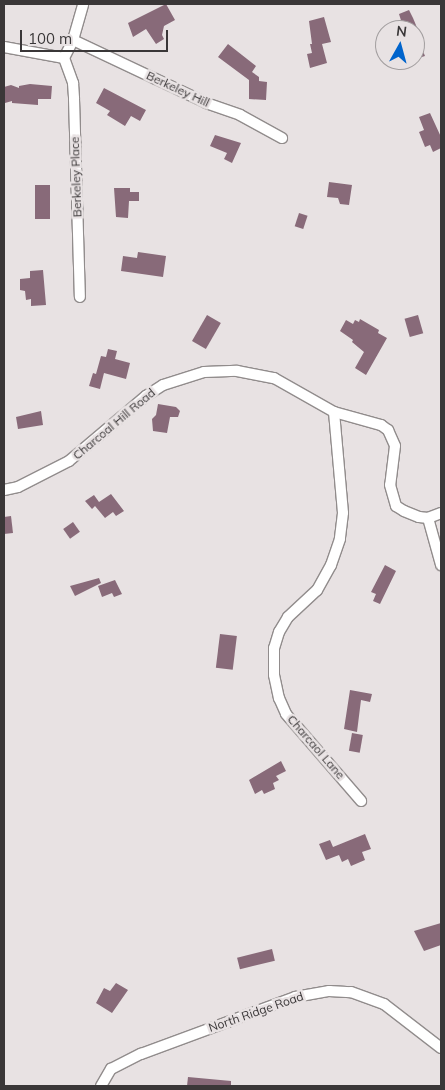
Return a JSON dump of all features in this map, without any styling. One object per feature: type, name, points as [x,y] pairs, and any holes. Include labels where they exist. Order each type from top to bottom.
[{"type":"street","points":[[4,47],[64,58],[73,40],[82,4]]},
{"type":"street","name":"Berkeley Hill","points":[[73,40],[206,103],[240,115],[282,138]]},
{"type":"street","name":"Berkeley Place","points":[[64,58],[73,82],[80,297]]},
{"type":"street","name":"Charcoal Hill Road","points":[[4,490],[18,487],[69,462],[146,396],[163,385],[204,372],[237,371],[274,378],[334,412],[381,426],[388,430],[395,446],[390,485],[393,500],[396,506],[411,515],[428,518]]},
{"type":"street","name":"Charcaol Lane","points":[[334,412],[343,513],[340,539],[331,564],[317,590],[288,617],[279,632],[274,648],[274,675],[279,698],[286,714],[361,801]]},
{"type":"street","points":[[441,514],[428,518],[441,565]]},
{"type":"street","name":"North Ridge Road","points":[[101,1086],[111,1069],[141,1054],[295,997],[329,991],[351,992],[384,1004],[441,1048]]},
{"type":"building","points":[[166,4],[175,20],[164,26],[162,35],[164,39],[156,44],[146,29],[133,37],[128,23]]},
{"type":"building","points":[[409,10],[414,20],[401,20],[399,14]]},
{"type":"building","points":[[324,17],[331,42],[322,44],[327,63],[310,68],[307,54],[312,53],[309,21]]},
{"type":"building","points":[[228,44],[256,66],[252,72],[259,77],[259,81],[267,82],[266,100],[249,99],[249,80],[218,57]]},
{"type":"building","points":[[30,84],[52,86],[51,99],[38,99],[38,105],[12,103],[12,101],[5,103],[4,87],[11,85],[19,88],[19,86]]},
{"type":"building","points":[[104,88],[146,110],[140,121],[131,116],[125,126],[107,115],[110,111],[96,103]]},
{"type":"building","points":[[430,113],[441,137],[441,148],[433,152],[430,145],[425,147],[419,132],[424,130],[419,117]]},
{"type":"building","points":[[215,135],[241,143],[232,163],[224,159],[227,153],[210,146]]},
{"type":"building","points":[[329,182],[352,185],[349,205],[340,204],[338,198],[327,197]]},
{"type":"building","points":[[35,185],[50,185],[50,219],[35,219]]},
{"type":"building","points":[[114,188],[130,188],[130,192],[139,192],[139,201],[129,201],[128,218],[116,217]]},
{"type":"building","points":[[299,213],[308,216],[303,229],[295,226]]},
{"type":"building","points":[[138,252],[166,256],[163,277],[121,271],[123,256],[137,258]]},
{"type":"building","points":[[43,270],[46,305],[31,306],[31,299],[26,300],[25,291],[20,290],[20,279],[30,278],[30,271]]},
{"type":"building","points":[[207,315],[221,323],[206,349],[192,341]]},
{"type":"building","points":[[418,315],[423,333],[410,337],[405,319]]},
{"type":"building","points":[[360,319],[379,330],[378,333],[387,338],[366,375],[355,368],[364,352],[352,342],[353,340],[340,331],[346,320],[353,324],[355,320],[359,322]]},
{"type":"building","points":[[108,349],[117,351],[115,359],[130,363],[126,379],[104,373],[100,389],[89,386],[93,373],[96,374],[101,356],[106,357]]},
{"type":"building","points":[[158,404],[176,407],[180,411],[178,417],[170,417],[167,433],[153,431],[152,419],[156,415]]},
{"type":"building","points":[[41,411],[43,425],[18,429],[16,417]]},
{"type":"building","points":[[111,494],[124,511],[116,516],[113,512],[105,518],[95,506],[92,509],[85,501],[94,495],[99,502]]},
{"type":"building","points":[[11,516],[13,533],[4,534],[4,517]]},
{"type":"building","points":[[73,522],[80,532],[70,539],[63,529]]},
{"type":"building","points":[[385,565],[396,571],[380,604],[373,601],[376,594],[371,592]]},
{"type":"building","points":[[99,578],[101,583],[75,596],[70,586]]},
{"type":"building","points":[[115,580],[122,594],[114,597],[112,593],[102,597],[98,586]]},
{"type":"building","points":[[220,634],[237,636],[233,670],[216,668]]},
{"type":"building","points":[[350,690],[372,694],[370,702],[361,700],[357,732],[344,729]]},
{"type":"building","points":[[352,733],[363,735],[360,753],[349,751]]},
{"type":"building","points":[[281,761],[286,771],[276,776],[279,780],[273,783],[275,789],[264,794],[262,790],[255,794],[249,780]]},
{"type":"building","points":[[365,834],[371,849],[362,852],[365,860],[351,866],[348,859],[342,862],[339,855],[326,860],[319,844],[330,840],[333,847]]},
{"type":"building","points":[[441,923],[441,945],[424,951],[414,931]]},
{"type":"building","points":[[272,949],[275,961],[240,969],[237,958]]},
{"type":"building","points":[[116,983],[128,990],[112,1013],[96,1003],[104,988],[110,991]]},
{"type":"building","points":[[188,1077],[231,1081],[231,1086],[187,1086]]}]
